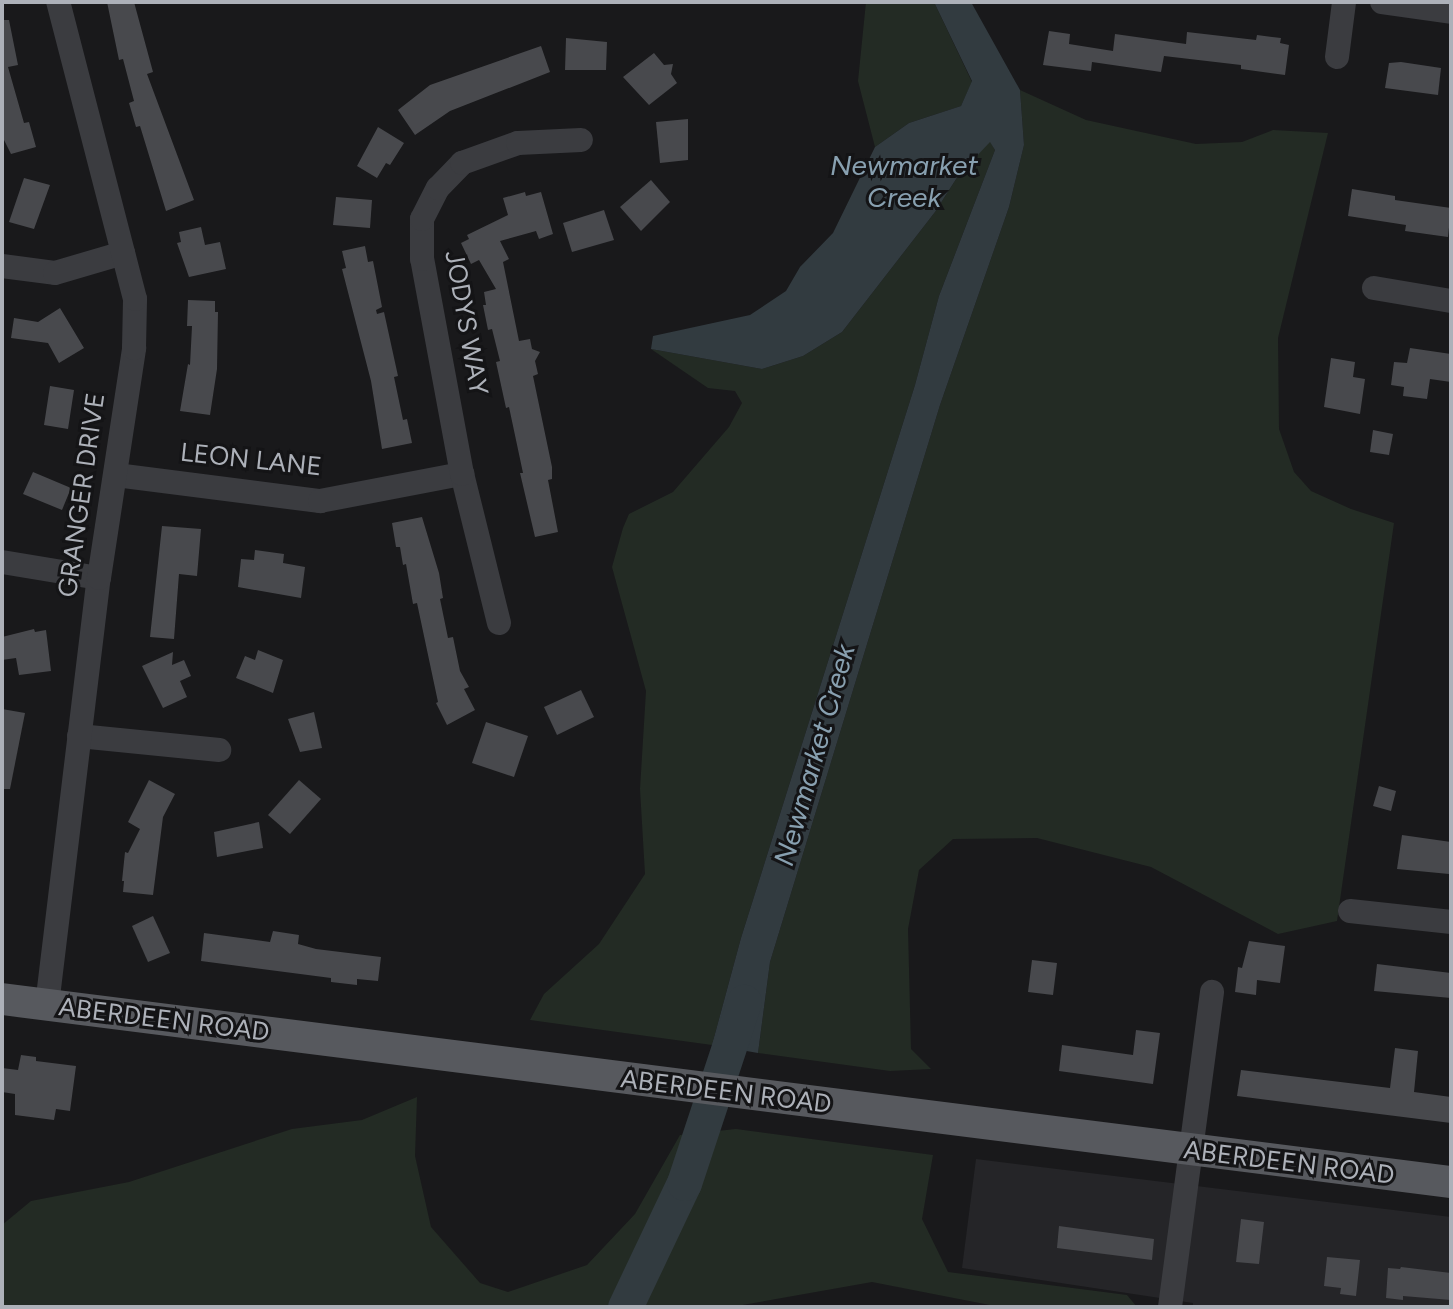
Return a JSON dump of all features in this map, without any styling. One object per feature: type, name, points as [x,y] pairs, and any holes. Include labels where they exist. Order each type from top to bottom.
[{"type":"main road","name":"ABERDEEN ROAD","points":[[2,999],[1451,1182]]},
{"type":"street","name":"GRANGER DRIVE","points":[[47,1005],[99,578],[134,348],[135,299],[58,2]]},
{"type":"street","points":[[1337,57],[1344,2]]},
{"type":"street","points":[[1382,2],[1451,12]]},
{"type":"street","name":"JODYS WAY","points":[[499,623],[462,474],[422,260],[422,219],[438,188],[462,163],[518,143],[580,140]]},
{"type":"street","points":[[2,266],[55,273],[123,253]]},
{"type":"street","points":[[1374,288],[1451,301]]},
{"type":"street","name":"LEON LANE","points":[[116,475],[320,501],[462,474]]},
{"type":"street","points":[[2,562],[99,578]]},
{"type":"street","points":[[79,736],[219,750]]},
{"type":"street","points":[[1350,911],[1451,922]]},
{"type":"street","points":[[1170,1307],[1212,992]]},
{"type":"shaded area","points":[[866,2],[934,2],[972,82],[961,106],[909,123],[875,147],[858,81]]},
{"type":"shaded area","points":[[1020,90],[1086,120],[1196,144],[1242,142],[1273,130],[1328,133],[1278,338],[1279,429],[1294,472],[1311,491],[1351,509],[1394,523],[1337,921],[1278,934],[1151,867],[1037,838],[953,839],[919,870],[908,929],[911,1049],[931,1069],[890,1071],[758,1053],[770,962],[940,405],[1009,207],[1024,145]]},
{"type":"shaded area","points":[[990,141],[995,150],[939,296],[915,385],[741,938],[712,1045],[530,1020],[544,994],[599,944],[645,874],[640,789],[646,691],[612,567],[623,528],[629,514],[673,492],[729,427],[742,403],[735,391],[708,388],[651,349],[762,369],[803,356],[842,332],[935,212],[958,176]]},
{"type":"shaded area","points":[[417,1097],[415,1156],[431,1227],[480,1283],[508,1292],[587,1265],[635,1214],[680,1135],[736,1129],[933,1155],[922,1219],[948,1272],[1127,1295],[1137,1307],[1000,1307],[872,1282],[731,1307],[2,1307],[2,1225],[31,1201],[129,1182],[292,1129],[362,1120]]},
{"type":"shaded area","points":[[976,1159],[1451,1217],[1451,1307],[1193,1307],[1193,1303],[962,1268]]},
{"type":"water","name":"Newmarket Creek","points":[[934,2],[971,2],[1020,90],[1024,145],[1009,207],[940,405],[770,962],[758,1053],[712,1045],[741,938],[915,385],[939,296],[995,150],[990,142],[958,176],[935,212],[842,332],[803,356],[762,369],[651,349],[653,336],[750,315],[786,291],[800,267],[833,233],[875,147],[909,123],[961,106],[972,81]]},
{"type":"building","points":[[107,2],[134,2],[153,72],[147,74],[194,200],[166,211],[140,126],[136,127],[129,103],[134,101],[123,59],[119,60]]},
{"type":"building","points":[[2,20],[9,20],[18,65],[8,67],[24,123],[29,122],[36,147],[11,154],[2,136]]},
{"type":"building","points":[[1049,31],[1070,34],[1069,44],[1113,51],[1115,34],[1186,44],[1187,32],[1256,40],[1257,35],[1281,38],[1280,43],[1289,45],[1285,75],[1241,69],[1241,65],[1164,56],[1161,72],[1092,62],[1091,71],[1043,65]]},
{"type":"building","points":[[566,38],[607,42],[606,70],[565,70]]},
{"type":"building","points":[[541,46],[550,72],[450,111],[415,135],[398,110],[430,85]]},
{"type":"building","points":[[654,53],[664,65],[673,64],[671,74],[677,83],[649,105],[623,77]]},
{"type":"building","points":[[1401,62],[1441,68],[1438,95],[1385,88],[1389,63]]},
{"type":"building","points":[[688,119],[688,160],[660,163],[656,122]]},
{"type":"building","points":[[378,127],[404,143],[390,165],[386,163],[377,178],[357,166]]},
{"type":"building","points":[[24,178],[50,185],[34,229],[9,222]]},
{"type":"building","points":[[651,180],[670,202],[641,231],[620,207]]},
{"type":"building","points":[[1352,189],[1395,196],[1395,200],[1451,208],[1448,237],[1405,231],[1406,225],[1348,216]]},
{"type":"building","points":[[525,192],[526,196],[541,192],[553,234],[539,239],[536,231],[500,241],[509,259],[503,262],[519,341],[530,339],[532,349],[540,352],[535,361],[538,374],[533,376],[552,467],[552,479],[548,480],[558,532],[535,537],[520,473],[523,473],[509,407],[506,408],[496,362],[500,361],[492,329],[488,330],[483,305],[486,305],[484,292],[496,289],[479,260],[471,264],[461,243],[469,239],[467,235],[508,215],[503,198]]},
{"type":"building","points":[[336,197],[372,200],[370,228],[333,225]]},
{"type":"building","points":[[604,210],[614,240],[572,252],[563,223]]},
{"type":"building","points":[[201,227],[205,245],[220,242],[226,269],[189,277],[177,243],[181,242],[179,232]]},
{"type":"building","points":[[365,246],[368,262],[373,261],[382,307],[376,310],[377,314],[384,312],[398,376],[394,377],[403,420],[407,419],[412,443],[382,449],[371,381],[342,269],[346,268],[342,251]]},
{"type":"building","points":[[188,300],[215,301],[215,312],[218,312],[217,369],[210,415],[180,411],[188,364],[190,365],[192,326],[187,326]]},
{"type":"building","points":[[60,308],[84,348],[59,363],[48,343],[11,338],[14,318],[38,322]]},
{"type":"building","points":[[1410,348],[1451,354],[1451,382],[1430,379],[1427,399],[1403,396],[1404,387],[1391,385],[1394,362],[1407,363]]},
{"type":"building","points":[[1331,358],[1355,362],[1353,377],[1365,379],[1360,414],[1324,407]]},
{"type":"building","points":[[50,386],[74,390],[68,429],[44,425]]},
{"type":"building","points":[[1373,430],[1393,434],[1389,455],[1370,452]]},
{"type":"building","points":[[33,472],[71,488],[62,510],[23,494]]},
{"type":"building","points":[[422,517],[439,573],[443,598],[440,599],[448,638],[453,637],[460,671],[469,687],[464,689],[475,710],[447,725],[436,703],[438,702],[417,603],[413,604],[406,564],[403,565],[400,547],[396,547],[392,523]]},
{"type":"building","points":[[162,526],[201,529],[197,576],[179,574],[174,639],[150,637]]},
{"type":"building","points":[[255,550],[284,554],[283,563],[305,567],[301,598],[238,587],[241,559],[254,560]]},
{"type":"building","points":[[34,629],[35,632],[46,630],[51,671],[19,675],[16,658],[2,660],[2,637]]},
{"type":"building","points":[[258,650],[283,660],[273,693],[236,678],[245,656],[255,660]]},
{"type":"building","points":[[173,652],[172,665],[184,660],[191,676],[180,681],[187,697],[163,708],[142,666]]},
{"type":"building","points":[[581,690],[594,717],[557,735],[544,707]]},
{"type":"building","points":[[2,709],[25,713],[10,789],[2,789]]},
{"type":"building","points":[[314,712],[322,748],[300,752],[288,719]]},
{"type":"building","points":[[486,722],[528,736],[514,777],[472,763]]},
{"type":"building","points":[[149,780],[175,794],[163,817],[153,895],[123,892],[122,881],[125,852],[128,853],[140,829],[128,822]]},
{"type":"building","points":[[299,780],[321,799],[290,834],[268,815]]},
{"type":"building","points":[[1379,786],[1396,791],[1391,811],[1373,806]]},
{"type":"building","points":[[259,822],[263,848],[217,857],[214,832]]},
{"type":"building","points":[[1402,835],[1451,842],[1449,874],[1397,869]]},
{"type":"building","points":[[153,916],[170,953],[148,962],[132,926]]},
{"type":"building","points":[[273,931],[299,935],[298,944],[316,949],[381,957],[378,981],[357,979],[357,985],[331,982],[331,978],[201,961],[204,933],[270,942]]},
{"type":"building","points":[[1249,941],[1285,946],[1280,983],[1257,980],[1256,995],[1235,992],[1238,967],[1242,968]]},
{"type":"building","points":[[1032,960],[1057,963],[1053,995],[1028,992]]},
{"type":"building","points":[[1377,964],[1451,973],[1451,998],[1374,991]]},
{"type":"building","points":[[1136,1030],[1160,1033],[1153,1084],[1059,1071],[1062,1045],[1133,1055]]},
{"type":"building","points":[[1395,1048],[1418,1051],[1414,1092],[1451,1097],[1451,1123],[1237,1096],[1241,1070],[1390,1088]]},
{"type":"building","points":[[21,1055],[36,1057],[36,1061],[76,1066],[70,1111],[56,1109],[54,1120],[15,1115],[15,1094],[2,1092],[2,1068],[18,1070]]},
{"type":"building","points":[[1241,1219],[1264,1222],[1259,1264],[1236,1262]]},
{"type":"building","points":[[1059,1226],[1154,1239],[1152,1260],[1057,1248]]},
{"type":"building","points":[[1327,1257],[1360,1260],[1356,1296],[1340,1294],[1341,1288],[1324,1286]]},
{"type":"building","points":[[1388,1268],[1451,1273],[1451,1300],[1403,1296],[1403,1300],[1386,1298]]},
{"type":"waterway","name":"Newmarket Creek","points":[[625,1307],[684,1183],[744,1002]]}]
